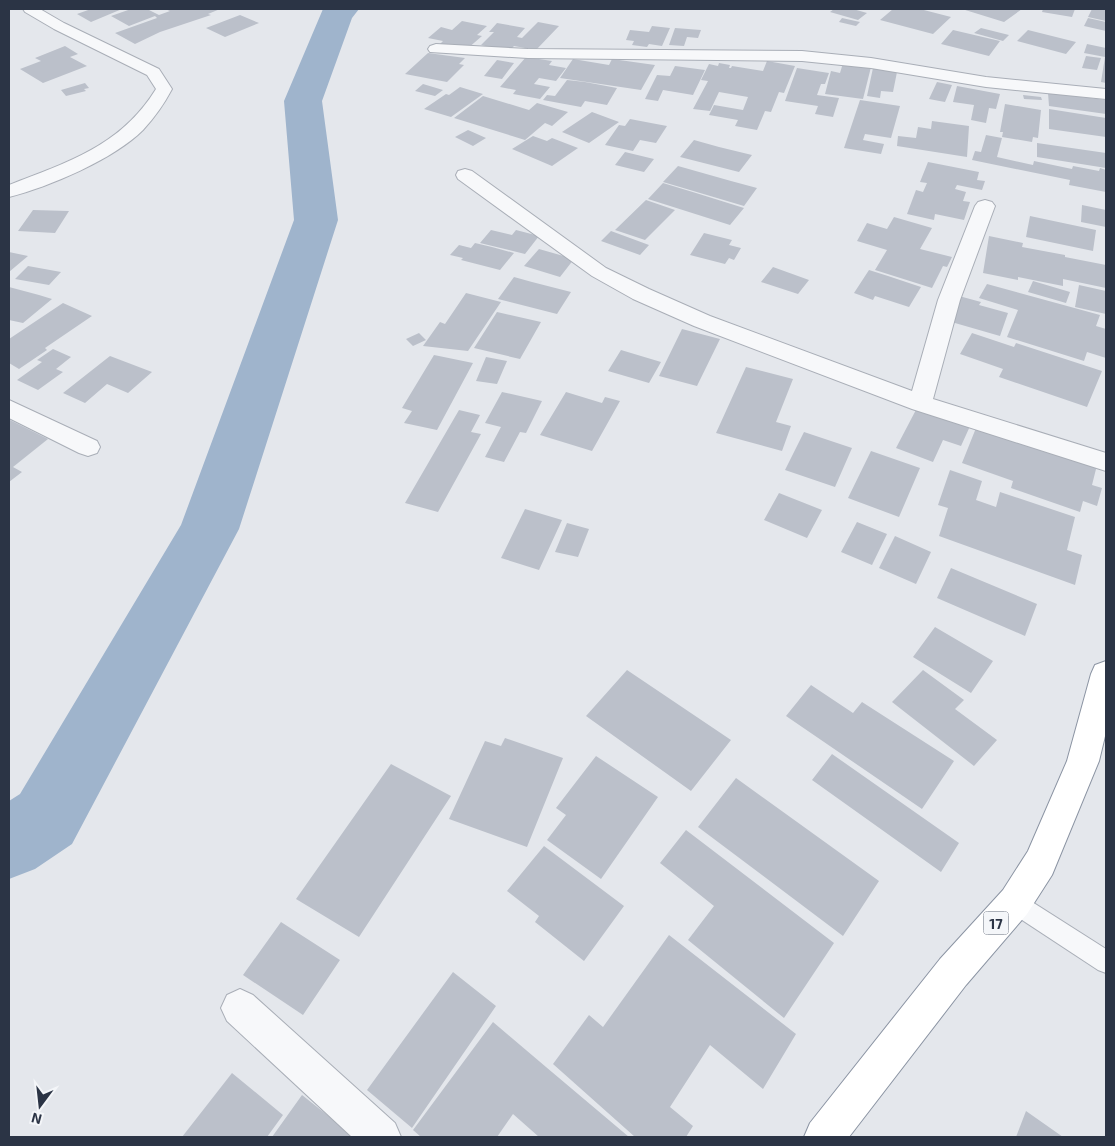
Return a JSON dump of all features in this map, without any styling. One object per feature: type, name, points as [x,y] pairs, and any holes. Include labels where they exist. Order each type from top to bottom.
[{"type":"highway","name":"17","points":[[824,1137],[953,972],[1015,902],[1040,863],[1083,762],[1106,674]]},
{"type":"street","points":[[9,191],[68,170],[102,152],[131,130],[156,106],[164,89],[153,72],[59,26],[30,9]]},
{"type":"street","points":[[436,49],[512,53],[805,56],[910,69],[986,82],[1106,94]]},
{"type":"street","points":[[465,175],[599,272],[641,294],[711,324],[920,403],[1106,462]]},
{"type":"street","points":[[920,403],[949,300],[985,206]]},
{"type":"street","points":[[9,408],[88,447]]},
{"type":"street","points":[[240,1008],[381,1137]]},
{"type":"lane","points":[[1015,902],[1106,962]]},
{"type":"building","points":[[91,9],[122,9],[91,22],[77,14]]},
{"type":"building","points":[[131,9],[147,9],[159,15],[170,11],[165,9],[220,9],[208,14],[211,15],[160,32],[135,44],[115,33],[157,18],[155,16],[129,26],[111,16]]},
{"type":"building","points":[[834,9],[853,9],[867,13],[858,20],[830,12]]},
{"type":"building","points":[[893,9],[920,9],[951,17],[933,34],[880,20]]},
{"type":"building","points":[[962,9],[1022,9],[1004,22]]},
{"type":"building","points":[[1043,9],[1075,9],[1072,17],[1042,12]]},
{"type":"building","points":[[1092,9],[1106,9],[1106,21],[1088,17]]},
{"type":"building","points":[[240,15],[259,23],[225,37],[206,28]]},
{"type":"building","points":[[842,18],[860,22],[856,26],[839,22]]},
{"type":"building","points":[[1088,18],[1106,22],[1106,31],[1084,26]]},
{"type":"building","points":[[462,21],[487,26],[477,35],[482,36],[467,49],[440,44],[443,41],[428,38],[441,27],[452,30]]},
{"type":"building","points":[[538,22],[559,26],[536,50],[514,46],[509,51],[481,45],[494,32],[489,32],[497,23],[525,28],[517,37],[522,38]]},
{"type":"building","points":[[652,26],[670,28],[662,46],[649,44],[647,47],[632,45],[634,41],[626,40],[630,30],[649,32]]},
{"type":"building","points":[[675,28],[701,30],[698,38],[687,37],[684,46],[669,45]]},
{"type":"building","points":[[981,28],[1009,35],[1003,41],[974,33]]},
{"type":"building","points":[[953,30],[1000,41],[989,56],[941,44]]},
{"type":"building","points":[[1028,30],[1076,42],[1066,54],[1017,41]]},
{"type":"building","points":[[1087,44],[1106,48],[1106,83],[1101,82],[1105,57],[1084,53]]},
{"type":"building","points":[[65,46],[78,54],[70,57],[87,66],[43,83],[20,69],[41,61],[35,58]]},
{"type":"building","points":[[428,53],[465,58],[459,64],[464,65],[447,82],[405,74]]},
{"type":"building","points":[[1086,56],[1101,58],[1097,70],[1082,68]]},
{"type":"building","points":[[526,57],[552,61],[549,65],[566,68],[556,81],[539,78],[534,84],[550,87],[540,99],[513,94],[516,90],[500,87]]},
{"type":"building","points":[[573,59],[609,65],[612,59],[655,65],[641,90],[560,78]]},
{"type":"building","points":[[497,60],[514,63],[502,79],[484,76]]},
{"type":"building","points":[[767,61],[795,66],[784,93],[779,92],[771,112],[765,111],[757,130],[735,126],[738,120],[709,115],[714,105],[743,110],[748,97],[719,92],[710,111],[693,109],[708,81],[701,80],[709,64],[718,66],[719,63],[730,65],[729,68],[732,66],[763,71]]},
{"type":"building","points":[[843,63],[871,67],[863,99],[825,94],[831,71],[840,73]]},
{"type":"building","points":[[675,66],[705,70],[693,95],[663,90],[658,101],[645,99],[657,75],[670,76]]},
{"type":"building","points":[[797,68],[829,73],[825,84],[821,84],[817,95],[839,98],[833,117],[815,114],[818,106],[785,101]]},
{"type":"building","points":[[873,68],[897,72],[893,92],[881,91],[880,98],[867,96]]},
{"type":"building","points":[[567,80],[617,88],[607,105],[585,101],[581,107],[543,100],[547,95],[555,96]]},
{"type":"building","points":[[937,82],[952,85],[945,102],[929,99]]},
{"type":"building","points":[[85,83],[89,88],[84,89],[86,91],[66,96],[61,90]]},
{"type":"building","points":[[423,84],[443,90],[435,96],[415,91]]},
{"type":"building","points":[[957,86],[1000,94],[996,109],[989,108],[986,123],[971,120],[974,105],[953,102]]},
{"type":"building","points":[[460,87],[483,94],[451,117],[424,109],[446,94],[449,95]]},
{"type":"building","points":[[1048,93],[1106,100],[1106,114],[1049,106]]},
{"type":"building","points":[[1023,95],[1041,97],[1042,100],[1024,99]]},
{"type":"building","points":[[483,96],[529,110],[537,103],[568,112],[552,126],[545,123],[525,140],[454,118]]},
{"type":"building","points":[[860,100],[900,106],[891,138],[865,134],[863,140],[884,144],[881,154],[844,148]]},
{"type":"building","points":[[1005,104],[1041,110],[1038,138],[1033,137],[1032,142],[1002,137],[1003,132],[1000,132]]},
{"type":"building","points":[[1049,109],[1106,118],[1106,137],[1049,129]]},
{"type":"building","points":[[592,112],[619,122],[589,143],[562,132]]},
{"type":"building","points":[[630,119],[667,126],[656,143],[640,140],[633,151],[605,145],[619,125],[625,126]]},
{"type":"building","points":[[932,121],[969,126],[967,157],[897,146],[898,136],[916,138],[918,127],[931,129]]},
{"type":"building","points":[[468,130],[486,138],[473,146],[455,137]]},
{"type":"building","points":[[986,135],[1002,138],[997,157],[1033,165],[1034,161],[1072,169],[1073,166],[1099,171],[1100,168],[1106,170],[1106,192],[1069,185],[1070,180],[972,160],[975,151],[981,152]]},
{"type":"building","points":[[533,136],[547,141],[552,138],[578,148],[552,166],[512,149]]},
{"type":"building","points":[[694,140],[752,155],[739,172],[680,157]]},
{"type":"building","points":[[1037,143],[1106,153],[1106,168],[1037,157]]},
{"type":"building","points":[[625,152],[654,159],[644,172],[615,165]]},
{"type":"building","points":[[928,162],[979,172],[977,180],[985,181],[982,190],[957,185],[955,189],[966,192],[963,201],[970,202],[964,220],[935,214],[934,220],[907,214],[916,190],[923,192],[927,183],[920,182]]},
{"type":"building","points":[[678,166],[757,188],[744,206],[663,182]]},
{"type":"building","points":[[663,183],[744,208],[730,225],[648,199]]},
{"type":"building","points":[[646,200],[675,210],[645,240],[615,230]]},
{"type":"building","points":[[1082,205],[1106,210],[1106,227],[1081,222]]},
{"type":"building","points":[[33,210],[69,211],[55,233],[18,231]]},
{"type":"building","points":[[1030,216],[1096,230],[1093,251],[1026,237]]},
{"type":"building","points":[[894,217],[932,228],[920,249],[952,257],[947,267],[943,266],[932,288],[875,270],[887,250],[857,241],[867,223],[887,229]]},
{"type":"building","points":[[491,230],[512,235],[516,230],[539,236],[525,254],[480,243]]},
{"type":"building","points":[[611,231],[649,245],[640,255],[601,241]]},
{"type":"building","points":[[704,233],[732,240],[729,245],[741,248],[734,260],[729,258],[725,264],[690,255]]},
{"type":"building","points":[[989,236],[1023,243],[1022,247],[1106,265],[1106,288],[1063,279],[1063,286],[1018,277],[1018,280],[983,273]]},
{"type":"building","points":[[475,243],[514,253],[500,270],[461,260],[463,258],[450,255],[459,245],[471,248]]},
{"type":"building","points":[[539,249],[574,259],[560,277],[524,266]]},
{"type":"building","points":[[9,252],[28,256],[9,272]]},
{"type":"building","points":[[28,266],[61,272],[49,285],[15,279]]},
{"type":"building","points":[[773,267],[809,280],[798,294],[761,282]]},
{"type":"building","points":[[869,270],[921,287],[909,307],[875,296],[873,300],[854,293]]},
{"type":"building","points":[[514,277],[571,292],[557,314],[498,299]]},
{"type":"building","points":[[1033,281],[1070,292],[1066,303],[1028,292]]},
{"type":"building","points":[[987,284],[1100,315],[1096,326],[1106,329],[1106,358],[1087,352],[1084,361],[1007,337],[1018,310],[979,298]]},
{"type":"building","points":[[1079,285],[1106,291],[1106,314],[1075,307]]},
{"type":"building","points":[[9,287],[52,299],[23,323],[9,320]]},
{"type":"building","points":[[466,293],[501,302],[468,351],[423,346],[440,322],[445,324]]},
{"type":"building","points":[[959,296],[981,302],[979,305],[1008,313],[1000,336],[948,321]]},
{"type":"building","points":[[63,303],[92,316],[45,348],[47,350],[19,369],[9,363],[9,339]]},
{"type":"building","points":[[497,312],[541,322],[520,359],[474,348]]},
{"type":"building","points":[[682,329],[720,339],[697,386],[659,376]]},
{"type":"building","points":[[419,333],[426,340],[413,346],[406,339]]},
{"type":"building","points":[[972,333],[1014,347],[1016,343],[1102,371],[1087,407],[999,377],[1003,369],[960,354]]},
{"type":"building","points":[[53,349],[71,357],[56,369],[63,372],[38,390],[17,380],[42,362],[37,360]]},
{"type":"building","points":[[621,350],[661,362],[649,383],[608,371]]},
{"type":"building","points":[[434,355],[473,363],[437,430],[404,423],[412,411],[402,408]]},
{"type":"building","points":[[110,356],[152,372],[128,393],[107,384],[85,403],[63,393]]},
{"type":"building","points":[[486,357],[507,361],[497,384],[476,381]]},
{"type":"building","points":[[746,367],[793,379],[776,422],[791,426],[782,451],[716,433]]},
{"type":"building","points":[[502,392],[542,401],[526,433],[520,432],[504,462],[485,457],[501,427],[485,423]]},
{"type":"building","points":[[566,392],[602,403],[605,397],[620,401],[592,451],[540,435]]},
{"type":"building","points":[[918,406],[971,424],[961,446],[943,440],[933,462],[896,448]]},
{"type":"building","points":[[459,410],[480,415],[471,432],[481,434],[438,512],[405,503]]},
{"type":"building","points":[[10,420],[48,439],[13,467],[22,472],[9,482]]},
{"type":"building","points":[[976,428],[1097,465],[1092,485],[1102,488],[1097,506],[1083,501],[1080,512],[1011,488],[1013,481],[962,463]]},
{"type":"building","points":[[804,432],[852,448],[835,487],[785,470]]},
{"type":"building","points":[[871,451],[920,468],[899,517],[848,498]]},
{"type":"building","points":[[950,470],[982,481],[976,500],[996,507],[1000,492],[1075,517],[1067,550],[1082,555],[1075,585],[939,536],[948,508],[938,505]]},
{"type":"building","points":[[779,493],[822,510],[807,538],[764,520]]},
{"type":"building","points":[[525,509],[562,520],[539,570],[501,558]]},
{"type":"building","points":[[857,522],[887,534],[872,565],[841,552]]},
{"type":"building","points":[[567,523],[589,529],[578,557],[555,552]]},
{"type":"building","points":[[895,536],[931,552],[916,584],[879,568]]},
{"type":"building","points":[[951,568],[1037,604],[1025,636],[937,598]]},
{"type":"building","points":[[935,627],[993,661],[971,693],[913,657]]},
{"type":"building","points":[[627,670],[731,740],[691,791],[586,716]]},
{"type":"building","points":[[923,670],[964,700],[955,709],[997,740],[974,766],[892,702]]},
{"type":"building","points":[[811,685],[853,713],[862,702],[954,761],[922,809],[786,716]]},
{"type":"building","points":[[505,738],[563,758],[527,847],[449,819],[485,741],[501,746]]},
{"type":"building","points":[[832,754],[959,843],[941,872],[812,780]]},
{"type":"building","points":[[596,756],[658,797],[601,879],[547,840],[566,815],[556,808]]},
{"type":"building","points":[[391,764],[451,796],[359,937],[296,899]]},
{"type":"building","points":[[736,778],[879,881],[843,936],[698,827]]},
{"type":"building","points":[[686,830],[834,943],[784,1018],[688,940],[714,906],[660,863]]},
{"type":"building","points":[[544,846],[624,906],[584,961],[535,922],[539,916],[507,891]]},
{"type":"building","points":[[281,922],[340,960],[303,1015],[243,975]]},
{"type":"building","points":[[669,935],[796,1034],[763,1089],[710,1045],[670,1107],[693,1126],[686,1137],[635,1137],[553,1064],[589,1015],[603,1027]]},
{"type":"building","points":[[453,972],[496,1006],[412,1128],[367,1090]]},
{"type":"building","points":[[493,1022],[629,1137],[539,1137],[513,1114],[497,1137],[421,1137],[413,1130]]},
{"type":"building","points":[[232,1073],[283,1115],[267,1137],[182,1137]]},
{"type":"building","points":[[302,1095],[355,1137],[272,1137]]},
{"type":"building","points":[[1026,1111],[1063,1137],[1016,1137]]},
{"type":"waterway","points":[[9,843],[46,819],[209,529],[316,220],[303,101],[337,12],[343,9]]}]
